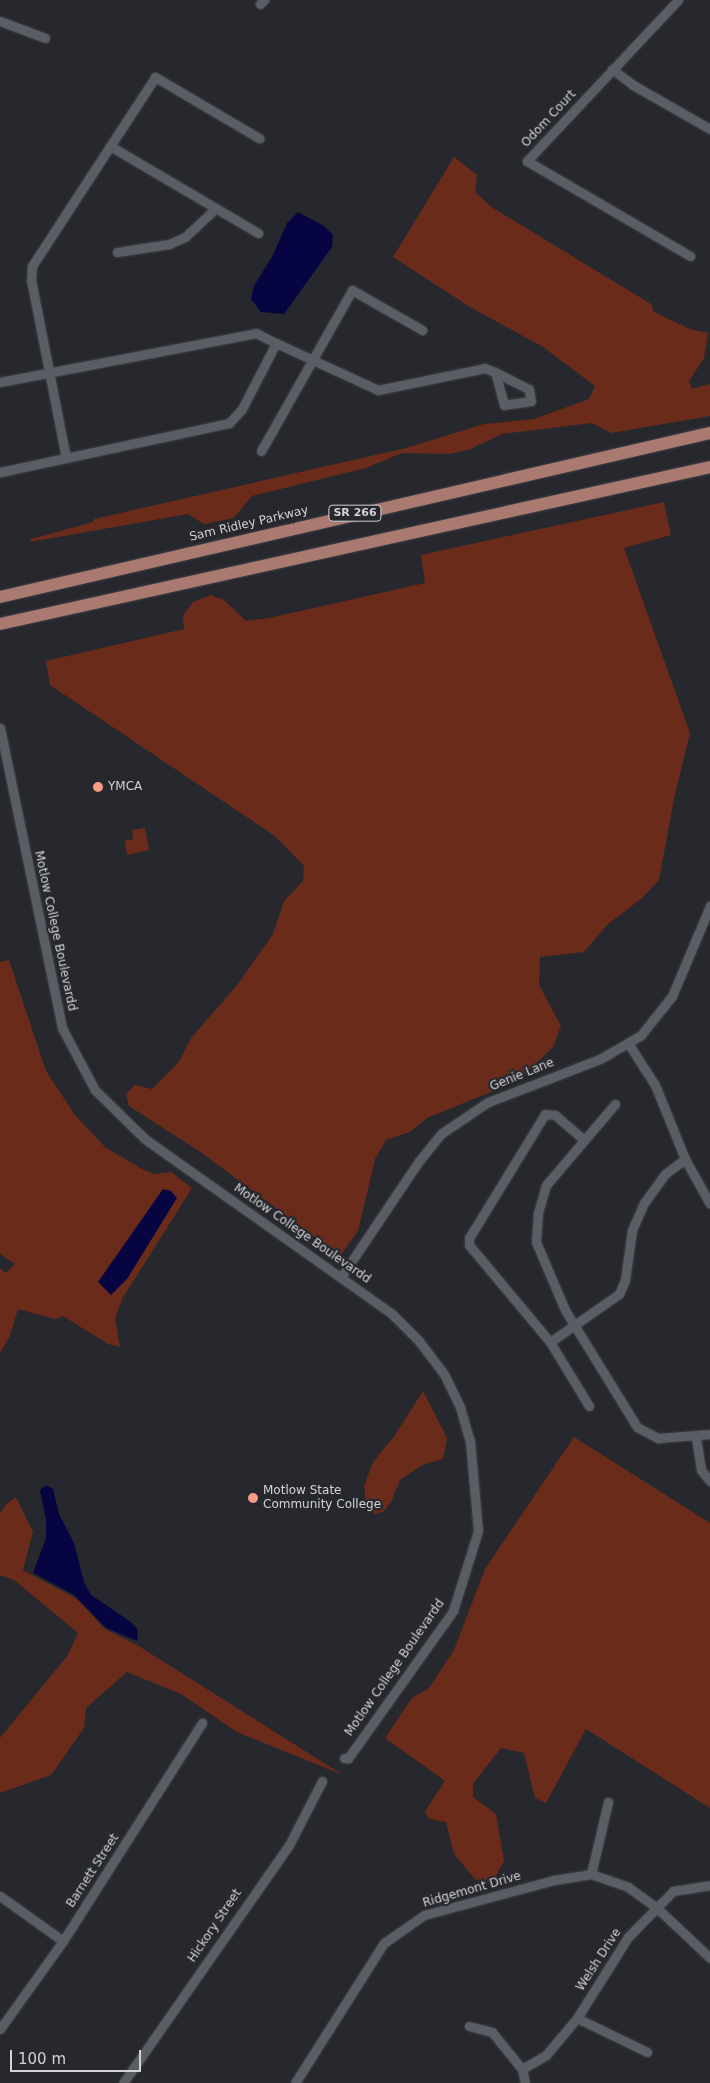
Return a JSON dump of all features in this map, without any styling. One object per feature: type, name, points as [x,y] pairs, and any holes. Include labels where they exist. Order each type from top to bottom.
[{"type":"main road","name":"Sam Ridley Parkway","points":[[0,596],[710,433]]},
{"type":"main road","name":"SR 266","points":[[0,624],[710,467]]},
{"type":"street","name":"Odom Court","points":[[678,0],[527,161],[690,256]]},
{"type":"street","points":[[0,21],[45,38]]},
{"type":"street","points":[[612,70],[633,85],[710,129]]},
{"type":"street","points":[[66,458],[31,280],[32,266],[154,77],[259,138]]},
{"type":"street","points":[[110,146],[258,232]]},
{"type":"street","points":[[117,252],[169,244],[186,236],[215,208]]},
{"type":"street","points":[[261,451],[352,290],[422,330]]},
{"type":"street","points":[[0,382],[256,333],[378,390],[485,368],[495,372],[529,388],[531,401],[504,404],[495,372]]},
{"type":"street","points":[[0,472],[229,423],[242,409],[276,343]]},
{"type":"street","name":"Motlow College Boulevardd","points":[[0,728],[62,1028],[96,1090],[145,1139],[391,1313],[419,1341],[444,1374],[460,1407],[470,1441],[478,1531],[453,1611],[348,1758],[344,1758]]},
{"type":"street","name":"Genie Lane","points":[[341,1277],[419,1162],[442,1133],[488,1102],[600,1059],[641,1035],[672,996],[710,906]]},
{"type":"street","points":[[628,1043],[655,1085],[684,1159],[710,1204]]},
{"type":"street","points":[[615,1104],[546,1185],[538,1213],[536,1242],[546,1273],[574,1324],[637,1427],[658,1438],[696,1438],[710,1434]]},
{"type":"street","points":[[584,1140],[555,1115],[545,1114],[469,1238],[469,1245],[550,1342],[589,1406]]},
{"type":"street","points":[[550,1342],[619,1294],[625,1280],[632,1230],[644,1203],[665,1174],[684,1159]]},
{"type":"street","points":[[696,1438],[701,1470],[710,1481]]},
{"type":"street","name":"Barnett Street","points":[[0,2029],[63,1941],[202,1723]]},
{"type":"street","name":"Hickory Street","points":[[123,2083],[289,1845],[322,1781]]},
{"type":"street","points":[[592,1874],[608,1802]]},
{"type":"street","name":"Ridgemont Drive","points":[[295,2083],[384,1944],[424,1915],[554,1880],[592,1874],[628,1887],[657,1908],[710,1958]]},
{"type":"street","name":"Welsh Drive","points":[[522,2069],[546,2055],[577,2018],[628,1937],[673,1891],[710,1885]]},
{"type":"street","points":[[0,1896],[63,1941]]},
{"type":"street","points":[[577,2018],[647,2052]]},
{"type":"street","points":[[469,2026],[492,2032],[522,2069],[525,2083]]},
{"type":"shaded area","points":[[454,157],[477,175],[475,192],[493,208],[651,304],[654,312],[690,329],[708,333],[704,358],[689,381],[692,389],[710,384],[710,416],[611,433],[592,423],[502,434],[468,450],[449,454],[402,453],[366,468],[252,496],[234,518],[204,524],[188,514],[30,542],[31,539],[93,522],[94,519],[406,448],[484,424],[534,419],[589,399],[595,386],[543,347],[470,307],[393,257]]},
{"type":"shaded area","points":[[298,212],[324,226],[333,235],[332,247],[284,314],[261,312],[251,299],[254,286],[273,255],[287,223]]},
{"type":"shaded area","points":[[664,502],[671,535],[624,548],[690,733],[675,794],[659,880],[642,898],[607,925],[584,952],[540,957],[539,985],[561,1026],[553,1047],[526,1073],[498,1089],[427,1118],[410,1132],[386,1140],[375,1159],[358,1231],[340,1256],[202,1153],[129,1106],[126,1094],[135,1085],[152,1089],[178,1063],[192,1037],[238,984],[273,934],[284,901],[303,881],[304,866],[275,836],[50,685],[46,661],[184,629],[183,616],[193,602],[211,595],[224,600],[246,621],[269,618],[425,583],[421,555]]},
{"type":"shaded area","points":[[145,828],[149,850],[127,855],[125,840],[133,840],[132,830]]},
{"type":"shaded area","points":[[9,960],[46,1071],[75,1115],[105,1147],[154,1174],[171,1172],[192,1188],[122,1299],[115,1319],[120,1347],[108,1344],[63,1316],[55,1319],[18,1309],[10,1336],[0,1353],[0,1268],[6,1273],[15,1264],[0,1254],[0,962]]},
{"type":"shaded area","points":[[163,1189],[171,1191],[177,1198],[127,1279],[111,1295],[98,1282]]},
{"type":"shaded area","points":[[423,1391],[447,1438],[443,1459],[422,1465],[400,1480],[391,1502],[383,1512],[374,1514],[366,1500],[364,1486],[373,1462],[395,1435]]},
{"type":"shaded area","points":[[574,1437],[710,1523],[710,1808],[586,1729],[546,1803],[535,1798],[524,1753],[501,1748],[473,1784],[473,1797],[496,1814],[504,1861],[492,1883],[475,1879],[454,1854],[446,1822],[429,1819],[425,1811],[445,1781],[385,1738],[412,1698],[429,1688],[454,1650],[485,1569]]},
{"type":"shaded area","points":[[46,1485],[53,1489],[59,1514],[74,1543],[84,1582],[91,1595],[131,1622],[138,1630],[137,1641],[106,1628],[74,1595],[33,1573],[46,1538],[46,1520],[40,1490]]},
{"type":"shaded area","points":[[16,1497],[33,1532],[23,1570],[77,1599],[105,1629],[137,1645],[343,1775],[237,1732],[181,1694],[127,1672],[86,1708],[84,1728],[51,1775],[0,1793],[0,1738],[68,1655],[78,1633],[14,1580],[0,1575],[0,1514],[6,1504]]},
{"type":"place","name":"YMCA","points":[[98,787]]},
{"type":"place","name":"Motlow State Community College","points":[[253,1498]]}]
